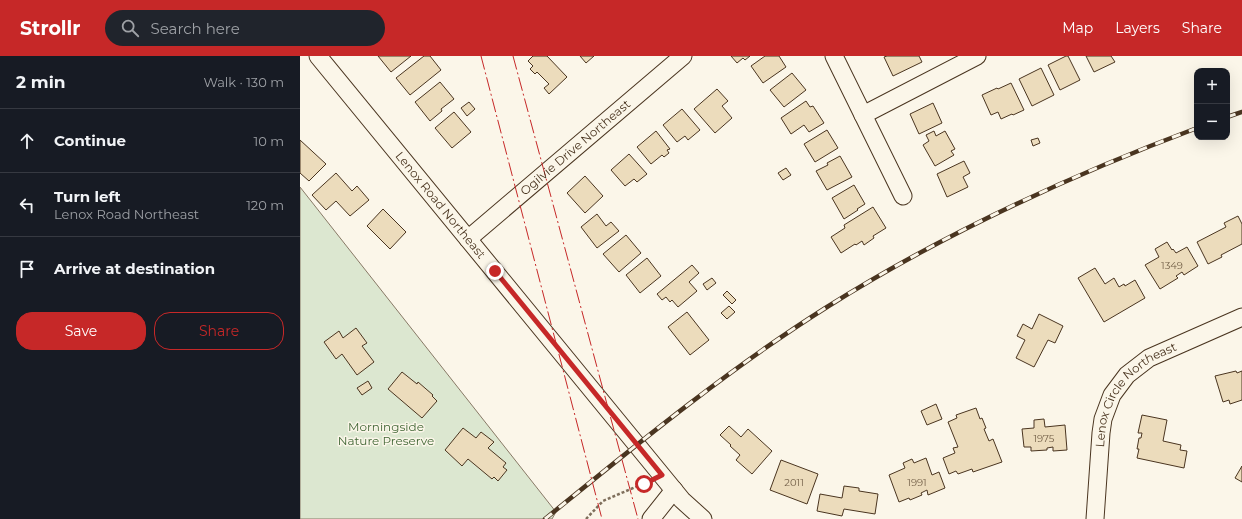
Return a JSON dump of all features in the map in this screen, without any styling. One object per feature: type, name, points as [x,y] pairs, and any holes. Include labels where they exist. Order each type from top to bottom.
[{"type":"street","name":"Lenox Road Northeast","points":[[318,56],[682,500],[703,519]]},
{"type":"street","name":"Ogilvie Drive Northeast","points":[[468,239],[683,56]]},
{"type":"street","points":[[834,56],[903,196]]},
{"type":"street","points":[[863,115],[977,56]]},
{"type":"street","name":"Lenox Circle Northeast","points":[[1095,519],[1101,433],[1103,419],[1112,395],[1127,375],[1149,358],[1242,316]]},
{"type":"street","points":[[651,519],[674,490]]},
{"type":"path","points":[[586,519],[603,501],[662,475]]},
{"type":"green space","name":"Morningside Nature Preserve","points":[[300,187],[556,512],[552,519],[300,519]]},
{"type":"building","points":[[378,56],[411,56],[391,72]]},
{"type":"building","points":[[424,56],[430,56],[441,70],[410,95],[396,78]]},
{"type":"building","points":[[533,56],[547,56],[567,77],[549,94],[544,88],[549,84],[537,72],[535,74],[530,69],[533,66],[528,61]]},
{"type":"building","points":[[580,56],[594,56],[586,63]]},
{"type":"building","points":[[731,56],[750,56],[745,60],[743,58],[737,63]]},
{"type":"building","points":[[765,56],[779,56],[786,67],[763,83],[751,66]]},
{"type":"building","points":[[919,56],[922,62],[893,76],[884,57]]},
{"type":"building","points":[[1068,56],[1080,80],[1060,90],[1048,65]]},
{"type":"building","points":[[1086,56],[1111,56],[1115,62],[1094,72]]},
{"type":"building","points":[[1041,68],[1054,95],[1032,106],[1019,79]]},
{"type":"building","points":[[792,73],[806,90],[784,107],[770,90]]},
{"type":"building","points":[[440,82],[454,99],[441,109],[442,111],[430,121],[415,102]]},
{"type":"building","points":[[1011,83],[1024,110],[1001,119],[998,112],[991,115],[982,95]]},
{"type":"building","points":[[717,89],[728,101],[722,106],[732,118],[715,133],[694,109]]},
{"type":"building","points":[[806,101],[810,107],[813,106],[824,123],[809,132],[804,125],[791,134],[781,118]]},
{"type":"building","points":[[469,102],[475,109],[467,116],[461,108]]},
{"type":"building","points":[[933,103],[942,123],[919,134],[910,114]]},
{"type":"building","points":[[682,109],[700,130],[688,140],[685,136],[677,142],[663,125]]},
{"type":"building","points":[[454,112],[471,132],[452,148],[435,128]]},
{"type":"building","points":[[827,130],[838,148],[815,162],[804,144]]},
{"type":"building","points":[[656,131],[670,149],[667,150],[669,153],[664,157],[662,155],[651,164],[637,147]]},
{"type":"building","points":[[934,131],[936,136],[945,131],[955,149],[951,151],[954,155],[935,166],[923,145],[929,141],[926,135]]},
{"type":"building","points":[[1038,138],[1040,143],[1033,146],[1031,140]]},
{"type":"building","points":[[300,140],[326,164],[309,181],[300,173]]},
{"type":"building","points":[[629,154],[647,174],[637,182],[634,179],[625,186],[611,170]]},
{"type":"building","points":[[840,156],[852,177],[827,190],[816,171],[828,165],[827,163]]},
{"type":"building","points":[[964,161],[970,173],[963,177],[968,187],[947,197],[937,174]]},
{"type":"building","points":[[786,168],[791,175],[783,180],[778,173]]},
{"type":"building","points":[[336,173],[352,191],[357,186],[369,200],[350,216],[336,201],[326,210],[312,195]]},
{"type":"building","points":[[585,176],[603,196],[585,213],[567,193]]},
{"type":"building","points":[[854,185],[865,204],[844,219],[832,198]]},
{"type":"building","points":[[873,207],[886,228],[873,236],[874,238],[864,245],[862,241],[841,253],[831,237],[845,228],[844,225]]},
{"type":"building","points":[[383,209],[406,232],[390,249],[367,226]]},
{"type":"building","points":[[597,214],[606,226],[611,222],[619,231],[597,248],[581,227]]},
{"type":"building","points":[[1238,216],[1242,224],[1242,244],[1208,264],[1197,242],[1226,227],[1224,223]]},
{"type":"building","points":[[626,235],[641,253],[619,272],[603,254]]},
{"type":"building","points":[[1167,242],[1176,253],[1187,247],[1198,266],[1184,275],[1182,272],[1176,276],[1178,278],[1160,289],[1145,265],[1159,257],[1155,249]]},
{"type":"building","points":[[647,258],[661,276],[640,293],[626,275]]},
{"type":"building","points":[[692,265],[699,273],[689,282],[697,291],[678,307],[672,300],[670,302],[666,297],[662,300],[657,294]]},
{"type":"building","points":[[1095,268],[1105,284],[1114,278],[1119,287],[1124,284],[1125,286],[1135,280],[1145,298],[1104,322],[1078,278]]},
{"type":"building","points":[[712,278],[716,283],[707,290],[703,284]]},
{"type":"building","points":[[727,291],[736,300],[732,304],[723,295]]},
{"type":"building","points":[[729,306],[735,312],[727,319],[721,313]]},
{"type":"building","points":[[687,312],[709,340],[690,355],[668,327]]},
{"type":"building","points":[[1039,314],[1063,326],[1055,343],[1048,340],[1034,367],[1016,358],[1025,340],[1017,336],[1023,324],[1032,329]]},
{"type":"building","points":[[356,328],[367,343],[362,346],[374,362],[357,375],[342,354],[336,359],[324,342],[339,331],[343,338]]},
{"type":"building","points":[[1236,371],[1237,373],[1242,371],[1242,400],[1230,404],[1229,400],[1223,402],[1215,376]]},
{"type":"building","points":[[402,372],[417,384],[418,382],[433,395],[432,396],[437,401],[422,418],[388,389]]},
{"type":"building","points":[[368,381],[372,388],[362,395],[357,388]]},
{"type":"building","points":[[936,404],[942,419],[927,425],[921,411]]},
{"type":"building","points":[[976,408],[980,419],[982,418],[986,428],[984,429],[989,441],[993,439],[1002,462],[973,472],[972,469],[958,474],[956,471],[949,474],[943,458],[955,453],[953,448],[958,447],[948,422],[957,418],[956,415]]},
{"type":"building","points":[[1142,415],[1167,420],[1163,441],[1181,445],[1180,450],[1187,451],[1184,468],[1137,458],[1139,438],[1141,438],[1142,433],[1138,433]]},
{"type":"building","points":[[1044,419],[1045,427],[1065,425],[1067,450],[1053,451],[1053,447],[1047,448],[1047,450],[1031,451],[1031,447],[1024,447],[1022,429],[1034,428],[1034,420]]},
{"type":"building","points":[[729,426],[741,437],[748,429],[772,451],[752,474],[736,460],[740,455],[720,435]]},
{"type":"building","points":[[463,428],[476,438],[481,432],[494,442],[488,448],[506,463],[503,467],[507,470],[498,481],[494,477],[492,479],[468,459],[462,466],[445,450]]},
{"type":"building","points":[[926,458],[932,475],[939,472],[945,488],[928,495],[927,490],[921,493],[922,495],[910,500],[909,498],[899,502],[889,475],[905,468],[903,463],[912,459],[914,463]]},
{"type":"building","points":[[781,460],[818,474],[807,504],[770,490]]},
{"type":"building","points":[[1242,466],[1242,482],[1235,478]]},
{"type":"building","points":[[844,486],[859,488],[859,491],[878,494],[875,514],[844,509],[842,516],[817,511],[820,494],[842,498]]},
{"type":"railway","points":[[1230,116],[1242,112]]},
{"type":"railway","points":[[545,519],[718,382],[790,331],[871,280],[961,231],[1054,186],[1149,146],[1194,129]]},
{"type":"power","points":[[481,56],[602,519]]},
{"type":"power","points":[[513,56],[638,519]]},
{"type":"route","points":[[495,271],[662,475],[644,484]]}]
